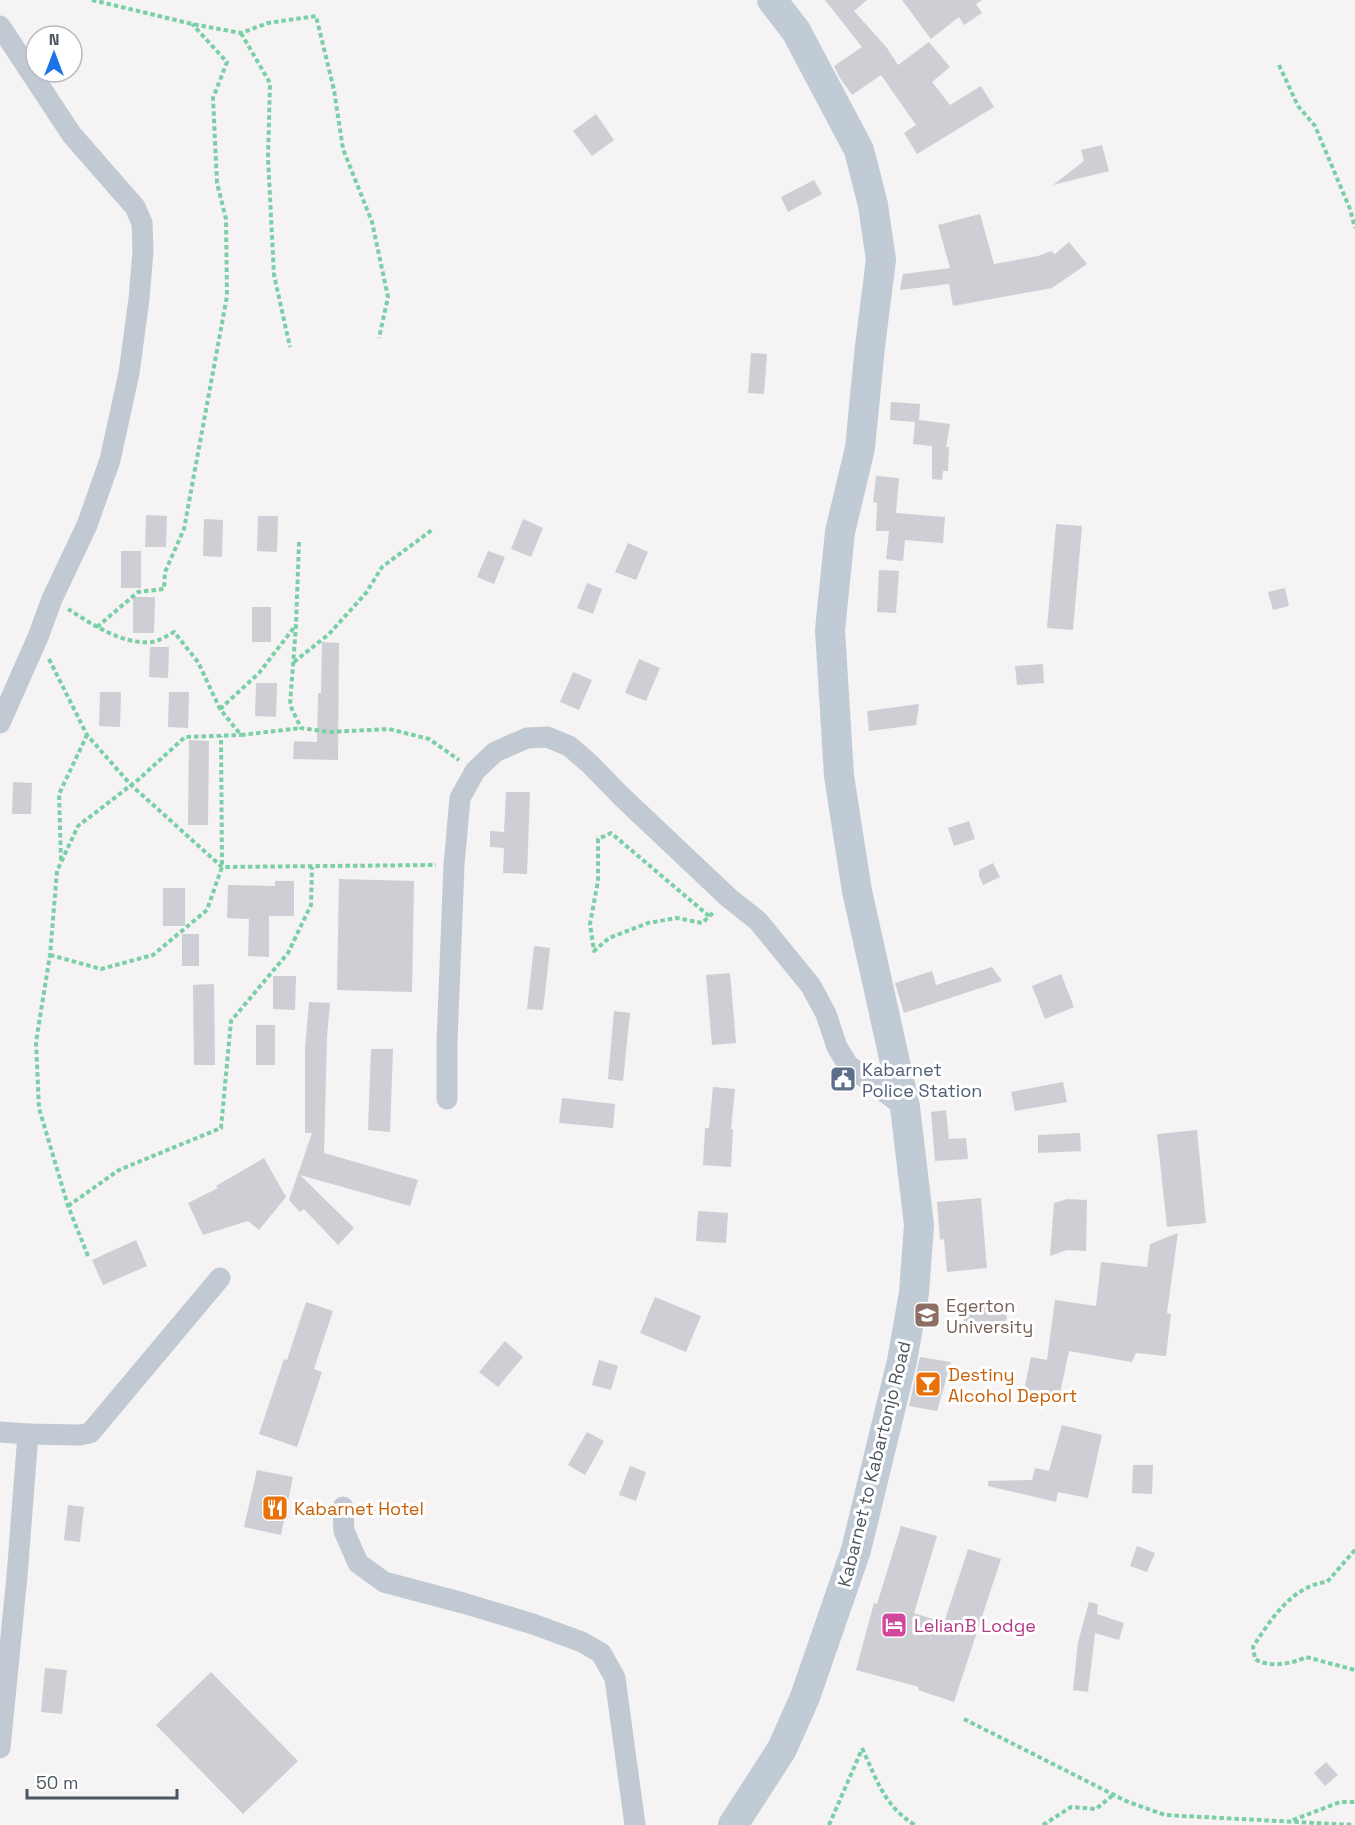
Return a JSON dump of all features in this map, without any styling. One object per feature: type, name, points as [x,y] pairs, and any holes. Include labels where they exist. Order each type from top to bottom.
[{"type":"main road","name":"Kabarnet to Kabartonjo Road","points":[[733,1825],[782,1749],[805,1697],[856,1550],[902,1361],[914,1293],[919,1225],[905,1107],[853,868],[839,776],[830,630],[840,532],[860,448],[870,346],[882,260],[873,205],[859,150],[796,31],[772,0]]},
{"type":"street","points":[[0,26],[72,135],[135,207],[142,223],[143,251],[129,373],[110,460],[87,525],[52,599],[0,723]]},
{"type":"street","points":[[447,1099],[454,865],[460,798],[475,771],[495,752],[527,738],[547,737],[568,746],[590,764],[729,898],[758,921],[811,986],[826,1014],[837,1047],[848,1065],[905,1107]]},
{"type":"street","points":[[0,1432],[79,1435],[90,1433],[220,1278]]},
{"type":"street","points":[[0,1748],[28,1434]]},
{"type":"street","points":[[343,1507],[344,1531],[358,1563],[384,1582],[533,1624],[582,1642],[601,1653],[615,1678],[635,1825]]},
{"type":"path","points":[[92,0],[192,24],[241,33],[268,23],[316,16],[334,90],[343,149],[372,222],[388,297],[379,338]]},
{"type":"path","points":[[97,627],[138,592],[164,589],[165,572],[184,529],[227,296],[226,219],[217,183],[213,98],[227,62],[192,24]]},
{"type":"path","points":[[241,33],[270,83],[268,158],[274,275],[290,347]]},
{"type":"path","points":[[1279,65],[1298,106],[1315,126],[1352,208],[1355,228]]},
{"type":"path","points":[[293,662],[329,634],[366,593],[382,567],[432,530]]},
{"type":"path","points":[[299,542],[290,705],[302,728]]},
{"type":"path","points":[[52,599],[97,627],[131,641],[154,642],[174,632],[198,662],[220,709],[241,735]]},
{"type":"path","points":[[220,709],[259,674],[296,625]]},
{"type":"path","points":[[38,637],[87,735],[131,785],[222,867],[454,865]]},
{"type":"path","points":[[88,1256],[68,1206],[39,1108],[36,1042],[50,955],[57,871],[78,826],[131,785],[185,737],[241,735],[302,728],[329,732],[389,729],[429,739],[475,771]]},
{"type":"path","points":[[61,863],[59,794],[87,735]]},
{"type":"path","points":[[50,955],[100,969],[153,955],[207,910],[222,867],[221,736]]},
{"type":"path","points":[[709,916],[611,832],[598,839],[598,881],[590,924],[594,951],[609,939],[648,923],[677,918],[702,922],[709,916],[729,898]]},
{"type":"path","points":[[68,1206],[118,1170],[220,1128],[231,1021],[288,953],[311,905],[312,867]]},
{"type":"path","points":[[1355,1550],[1327,1582],[1314,1583],[1271,1618],[1252,1647],[1255,1659],[1262,1664],[1297,1662],[1306,1657],[1355,1670]]},
{"type":"path","points":[[964,1719],[1113,1795],[1165,1815],[1354,1825]]},
{"type":"path","points":[[829,1825],[862,1748],[888,1804],[915,1825]]},
{"type":"path","points":[[1043,1825],[1071,1807],[1096,1809],[1113,1795]]},
{"type":"path","points":[[1290,1821],[1341,1802],[1355,1802]]},
{"type":"building","points":[[825,0],[867,0],[854,11],[887,48],[898,65],[929,42],[950,67],[932,82],[950,105],[981,86],[994,107],[917,154],[904,133],[916,125],[881,75],[852,95],[840,78],[834,66],[862,47]]},
{"type":"building","points":[[902,0],[982,0],[976,4],[982,13],[964,25],[959,17],[931,39]]},
{"type":"building","points":[[596,114],[614,140],[592,156],[573,131]]},
{"type":"building","points":[[1102,145],[1109,171],[1053,185],[1084,161],[1081,150]]},
{"type":"building","points":[[814,180],[822,194],[788,212],[781,197]]},
{"type":"building","points":[[980,214],[994,264],[1038,256],[1051,251],[1055,254],[1069,242],[1087,264],[1052,288],[953,306],[949,284],[900,290],[903,274],[950,268],[938,225]]},
{"type":"building","points":[[751,353],[767,354],[764,394],[748,393]]},
{"type":"building","points":[[891,402],[920,404],[919,420],[950,424],[946,447],[949,447],[948,471],[943,471],[942,480],[932,479],[932,446],[913,444],[915,422],[890,420]]},
{"type":"building","points":[[876,476],[899,478],[896,513],[945,517],[943,543],[905,540],[903,561],[886,559],[889,531],[876,531],[877,503],[873,502]]},
{"type":"building","points":[[146,515],[167,516],[166,547],[145,547]]},
{"type":"building","points":[[258,516],[278,516],[277,552],[257,551]]},
{"type":"building","points":[[204,519],[223,520],[222,557],[203,556]]},
{"type":"building","points":[[523,519],[543,528],[531,557],[511,549]]},
{"type":"building","points":[[1056,524],[1082,526],[1073,630],[1047,628]]},
{"type":"building","points":[[628,543],[648,552],[636,580],[615,572]]},
{"type":"building","points":[[121,551],[141,551],[141,588],[121,588]]},
{"type":"building","points":[[488,551],[505,557],[494,584],[477,577]]},
{"type":"building","points":[[879,570],[899,571],[896,613],[877,612]]},
{"type":"building","points":[[587,583],[602,589],[593,614],[577,608]]},
{"type":"building","points":[[1285,588],[1289,606],[1273,610],[1268,592]]},
{"type":"building","points":[[133,597],[155,597],[154,633],[133,633]]},
{"type":"building","points":[[252,607],[271,607],[271,642],[252,642]]},
{"type":"building","points":[[322,642],[339,643],[338,760],[293,759],[294,741],[317,742]]},
{"type":"building","points":[[150,647],[169,647],[168,678],[149,677]]},
{"type":"building","points":[[639,659],[660,668],[646,701],[625,693]]},
{"type":"building","points":[[1043,664],[1044,683],[1017,685],[1015,666]]},
{"type":"building","points":[[573,672],[592,680],[579,710],[560,702]]},
{"type":"building","points":[[256,683],[277,683],[276,717],[255,716]]},
{"type":"building","points":[[100,692],[121,692],[120,727],[99,726]]},
{"type":"building","points":[[169,692],[189,692],[188,728],[168,727]]},
{"type":"building","points":[[919,704],[916,725],[869,731],[867,711]]},
{"type":"building","points":[[189,740],[209,741],[208,825],[188,825]]},
{"type":"building","points":[[13,782],[32,783],[31,814],[12,814]]},
{"type":"building","points":[[506,792],[530,792],[527,874],[503,873],[504,848],[490,847],[490,831],[504,832]]},
{"type":"building","points":[[969,821],[975,839],[954,846],[948,828]]},
{"type":"building","points":[[993,863],[1000,877],[983,885],[979,870]]},
{"type":"building","points":[[339,879],[414,881],[412,992],[337,990]]},
{"type":"building","points":[[275,881],[294,881],[294,916],[269,916],[269,957],[248,956],[249,919],[227,918],[228,885],[275,886]]},
{"type":"building","points":[[163,888],[185,888],[185,926],[163,926]]},
{"type":"building","points":[[182,934],[199,934],[199,966],[182,966]]},
{"type":"building","points":[[534,946],[550,948],[543,1010],[527,1009]]},
{"type":"building","points":[[992,967],[1002,981],[904,1013],[895,983],[932,971],[936,985]]},
{"type":"building","points":[[730,973],[736,1043],[712,1045],[706,975]]},
{"type":"building","points":[[1061,974],[1074,1007],[1045,1019],[1032,986]]},
{"type":"building","points":[[273,976],[296,976],[295,1010],[273,1009]]},
{"type":"building","points":[[214,984],[215,1065],[194,1065],[193,985]]},
{"type":"building","points":[[309,1002],[330,1003],[324,1153],[418,1180],[410,1206],[300,1175],[354,1228],[338,1245],[304,1209],[300,1212],[289,1200],[312,1133],[305,1133],[305,1048]]},
{"type":"building","points":[[614,1011],[630,1013],[623,1081],[608,1079]]},
{"type":"building","points":[[256,1025],[275,1025],[275,1065],[256,1065]]},
{"type":"building","points":[[371,1049],[393,1049],[390,1132],[368,1130]]},
{"type":"building","points":[[1063,1082],[1067,1102],[1015,1111],[1011,1092]]},
{"type":"building","points":[[713,1087],[735,1089],[731,1129],[733,1129],[731,1167],[703,1165],[705,1128],[709,1128]]},
{"type":"building","points":[[562,1098],[615,1104],[613,1128],[559,1123]]},
{"type":"building","points":[[946,1110],[949,1139],[966,1138],[968,1159],[935,1161],[931,1112]]},
{"type":"building","points":[[1197,1130],[1206,1223],[1167,1227],[1157,1134]]},
{"type":"building","points":[[1080,1133],[1081,1151],[1038,1153],[1038,1135]]},
{"type":"building","points":[[264,1158],[286,1197],[259,1230],[248,1221],[203,1235],[188,1203],[218,1188],[216,1186]]},
{"type":"building","points":[[981,1198],[987,1268],[947,1272],[944,1239],[940,1240],[937,1202]]},
{"type":"building","points":[[1067,1199],[1087,1200],[1086,1251],[1067,1250],[1050,1256],[1054,1203]]},
{"type":"building","points":[[698,1211],[728,1213],[726,1243],[696,1241]]},
{"type":"building","points":[[1178,1233],[1167,1313],[1171,1314],[1166,1356],[1136,1353],[1132,1362],[1069,1351],[1059,1398],[1024,1390],[1031,1357],[1047,1360],[1055,1300],[1096,1306],[1101,1262],[1147,1267],[1150,1244]]},
{"type":"building","points":[[136,1240],[147,1266],[103,1285],[92,1260]]},
{"type":"building","points":[[655,1297],[701,1316],[686,1352],[640,1333]]},
{"type":"building","points":[[965,1301],[1008,1303],[1006,1326],[964,1323]]},
{"type":"building","points":[[306,1302],[333,1311],[314,1369],[322,1372],[297,1447],[259,1434]]},
{"type":"building","points":[[505,1341],[523,1357],[498,1387],[479,1372]]},
{"type":"building","name":"Destiny Alcohol Deport","points":[[920,1357],[951,1362],[937,1411],[909,1406]]},
{"type":"building","points":[[599,1360],[618,1366],[611,1390],[592,1385]]},
{"type":"building","points":[[1062,1425],[1102,1435],[1088,1498],[1058,1492],[1056,1502],[988,1486],[988,1481],[1032,1480],[1035,1468],[1049,1471]]},
{"type":"building","points":[[587,1432],[604,1441],[585,1475],[568,1465]]},
{"type":"building","points":[[1133,1465],[1153,1465],[1152,1494],[1132,1493]]},
{"type":"building","points":[[630,1466],[646,1472],[636,1501],[619,1495]]},
{"type":"building","points":[[257,1470],[293,1477],[281,1535],[244,1527]]},
{"type":"building","points":[[68,1505],[84,1507],[80,1542],[64,1540]]},
{"type":"building","points":[[901,1526],[937,1536],[914,1613],[944,1623],[968,1549],[1001,1559],[954,1702],[918,1690],[919,1687],[856,1670],[874,1603],[877,1604]]},
{"type":"building","points":[[1137,1546],[1155,1553],[1147,1572],[1130,1566]]},
{"type":"building","points":[[1089,1602],[1098,1604],[1097,1614],[1124,1623],[1119,1640],[1095,1633],[1088,1692],[1073,1690],[1078,1642]]},
{"type":"building","points":[[45,1668],[67,1670],[62,1714],[41,1712]]},
{"type":"building","points":[[211,1672],[298,1761],[243,1814],[156,1725]]},
{"type":"building","points":[[1326,1762],[1338,1775],[1325,1786],[1314,1773]]},
{"type":"place","name":"Kabarnet Police Station","points":[[843,1079]]},
{"type":"place","name":"Egerton University","points":[[927,1315]]},
{"type":"place","name":"Destiny Alcohol Deport","points":[[928,1384]]},
{"type":"place","name":"Kabarnet Hotel","points":[[275,1508]]},
{"type":"place","name":"LelianB Lodge","points":[[894,1625]]}]
